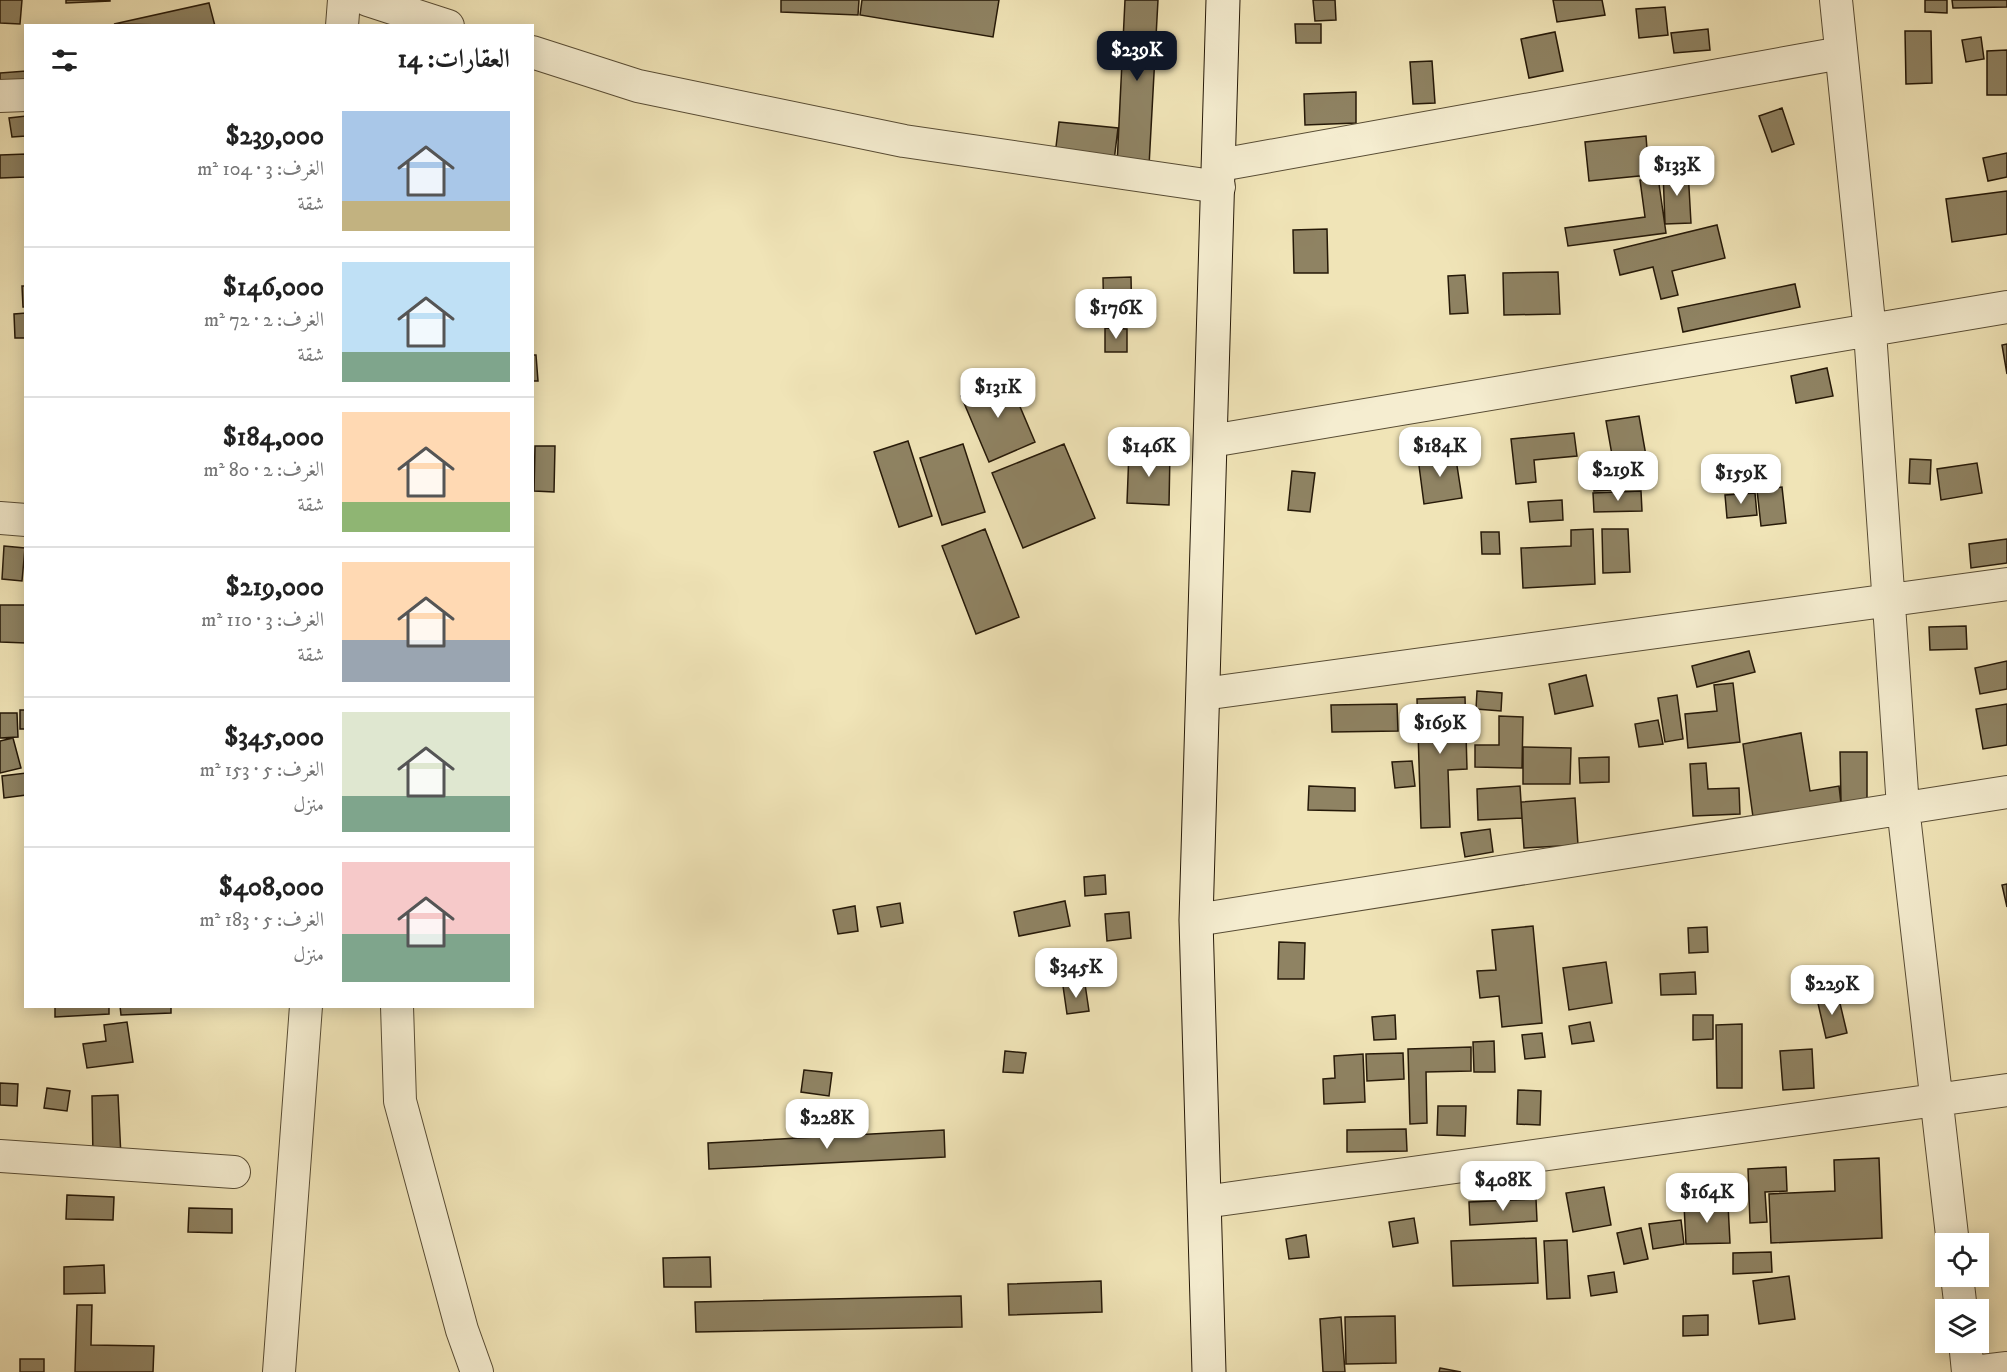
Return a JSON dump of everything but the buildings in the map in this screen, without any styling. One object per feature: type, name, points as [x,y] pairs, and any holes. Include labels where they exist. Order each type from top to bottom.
[{"type":"main road","points":[[1209,1372],[1196,920],[1223,0]]},
{"type":"street","points":[[342,24],[344,0]]},
{"type":"street","points":[[368,0],[442,24]]},
{"type":"street","points":[[1836,0],[1870,332],[1903,807],[1952,1233]]},
{"type":"street","points":[[534,53],[638,86],[904,141],[1219,176],[1841,53]]},
{"type":"street","points":[[0,96],[24,95]]},
{"type":"street","points":[[1211,441],[1870,332],[2007,307]]},
{"type":"street","points":[[0,518],[24,520]]},
{"type":"street","points":[[1203,694],[2007,584]]},
{"type":"street","points":[[1196,920],[2007,792]]},
{"type":"street","points":[[279,1372],[306,1008]]},
{"type":"street","points":[[397,1008],[400,1101],[462,1330],[477,1372]]},
{"type":"street","points":[[1204,1202],[2007,1090]]},
{"type":"street","points":[[0,1156],[234,1172]]},
{"type":"street","points":[[1966,1353],[1968,1372]]},
{"type":"street","points":[[1974,1372],[2007,1368]]}]
